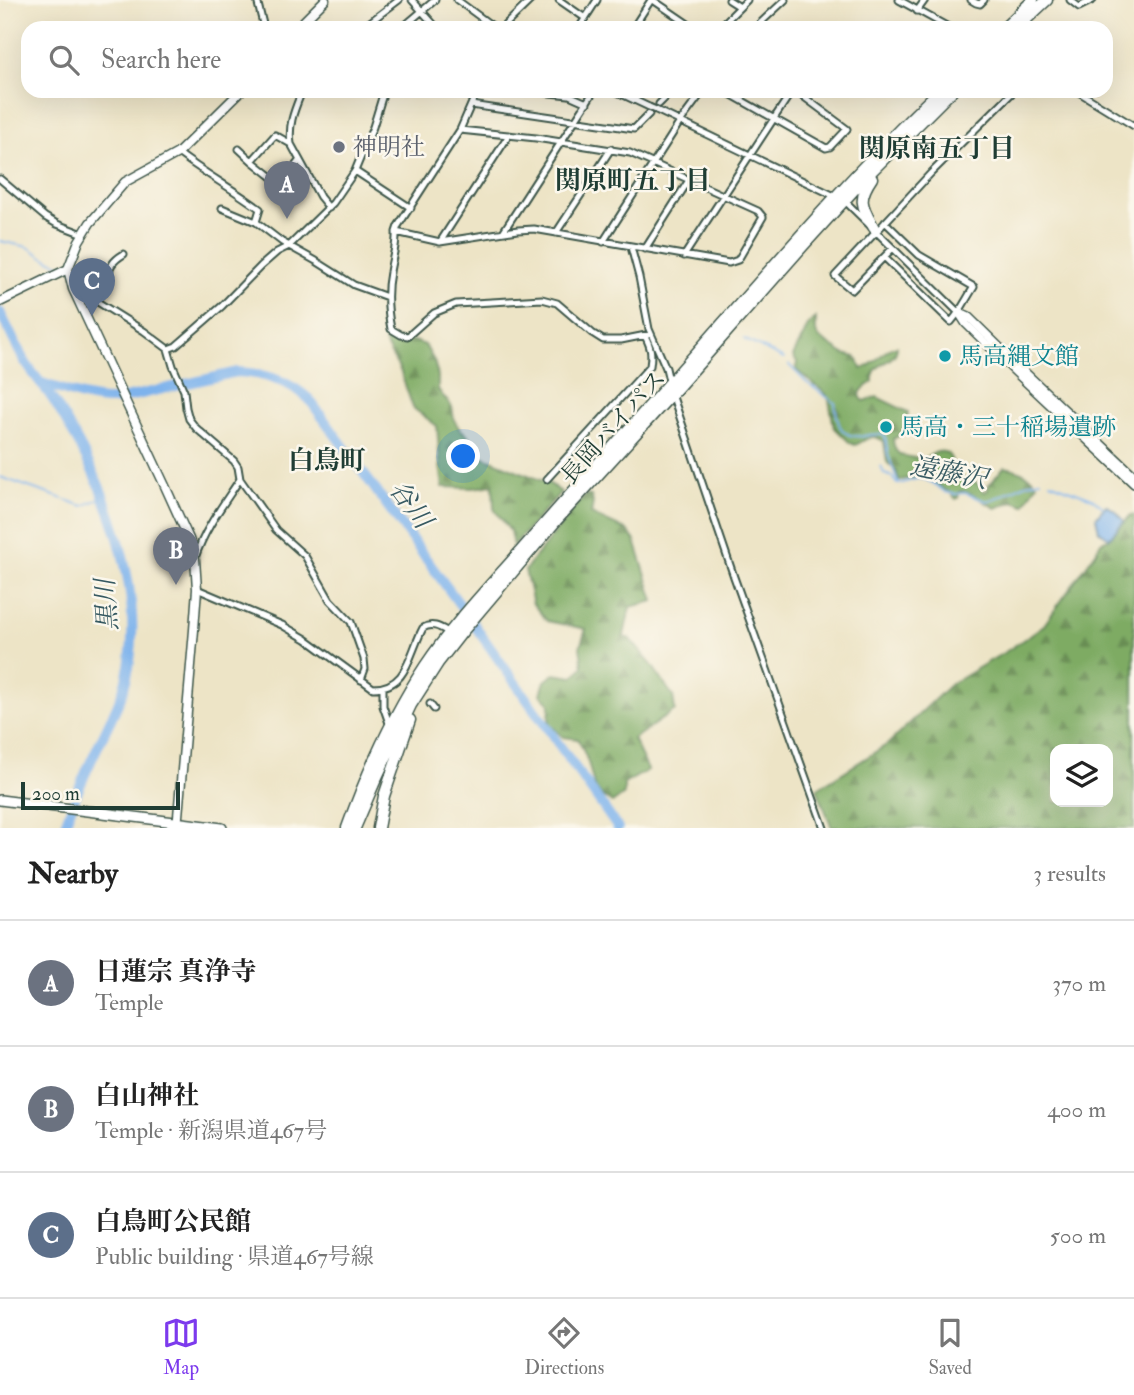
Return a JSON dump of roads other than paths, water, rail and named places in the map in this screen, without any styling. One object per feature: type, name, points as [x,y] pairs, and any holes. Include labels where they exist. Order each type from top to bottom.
[{"type":"highway","points":[[1011,21],[1032,0]]},
{"type":"highway","points":[[1024,21],[1047,0]]},
{"type":"highway","name":"長岡バイパス","points":[[350,827],[379,749],[398,741],[425,666],[933,98]]},
{"type":"highway","name":"長岡バイパス","points":[[841,199],[945,98]]},
{"type":"highway","points":[[875,230],[862,204],[862,195],[894,150]]},
{"type":"highway","name":"長岡バイパス","points":[[350,827],[456,631]]},
{"type":"highway","points":[[378,828],[398,741]]},
{"type":"main road","points":[[305,21],[325,0]]},
{"type":"main road","points":[[177,825],[197,589],[195,559],[189,539],[74,289],[68,269],[90,223],[125,182],[178,153],[234,98]]},
{"type":"main road","points":[[3,301],[68,269]]},
{"type":"main road","points":[[0,800],[177,825],[222,828]]},
{"type":"street","points":[[257,0],[262,21]]},
{"type":"street","points":[[371,21],[399,0]]},
{"type":"street","points":[[412,0],[430,21]]},
{"type":"street","points":[[410,21],[435,0]]},
{"type":"street","points":[[457,0],[486,21]]},
{"type":"street","points":[[509,21],[531,0]]},
{"type":"street","points":[[558,0],[586,18]]},
{"type":"street","points":[[584,21],[597,0]]},
{"type":"street","points":[[638,21],[652,0],[684,21]]},
{"type":"street","points":[[729,0],[740,7]]},
{"type":"street","points":[[726,21],[747,0]]},
{"type":"street","points":[[762,21],[785,0]]},
{"type":"street","points":[[899,0],[936,21]]},
{"type":"street","points":[[917,11],[925,0]]},
{"type":"street","points":[[971,0],[976,4],[984,0]]},
{"type":"street","points":[[1070,0],[1079,7],[1093,0]]},
{"type":"street","points":[[299,98],[291,120],[291,144],[320,197],[329,208]]},
{"type":"street","points":[[168,349],[176,346],[213,314],[276,252],[289,246],[329,208],[355,172],[382,98]]},
{"type":"street","points":[[474,98],[460,130],[398,226],[387,297],[391,329],[408,336],[434,313],[456,304],[542,299],[557,303],[603,340],[648,335]]},
{"type":"street","points":[[576,98],[587,103]]},
{"type":"street","points":[[503,232],[590,98]]},
{"type":"street","points":[[630,98],[649,107],[658,107],[680,122],[841,199],[960,313],[966,324],[1134,484]]},
{"type":"street","points":[[658,107],[665,98]]},
{"type":"street","points":[[603,242],[698,98]]},
{"type":"street","points":[[737,98],[826,148],[830,147],[847,129],[804,98]]},
{"type":"street","points":[[684,256],[789,98]]},
{"type":"street","points":[[893,248],[852,290],[835,276],[875,230],[1007,98]]},
{"type":"street","points":[[1088,98],[1134,126]]},
{"type":"street","points":[[471,105],[634,129],[649,114]]},
{"type":"street","points":[[396,232],[440,242],[534,229],[733,263],[763,217],[758,211],[630,153],[460,130]]},
{"type":"street","points":[[252,161],[275,135],[291,144]]},
{"type":"street","points":[[440,242],[509,135]]},
{"type":"street","points":[[239,149],[282,183],[299,161]]},
{"type":"street","points":[[556,233],[611,149]]},
{"type":"street","points":[[178,153],[260,209],[256,222]]},
{"type":"street","points":[[355,172],[411,208]]},
{"type":"street","points":[[0,179],[45,217],[83,234]]},
{"type":"street","points":[[645,249],[689,180]]},
{"type":"street","points":[[222,208],[256,222],[289,246],[354,285],[387,297]]},
{"type":"street","points":[[884,257],[951,322],[960,313],[974,287],[919,255],[885,222]]},
{"type":"street","points":[[547,479],[650,366],[652,356],[631,247]]},
{"type":"street","points":[[95,301],[105,288],[109,268],[124,254]]},
{"type":"street","points":[[74,289],[144,331],[168,349],[184,391],[192,424],[234,461],[240,479],[276,530],[305,556],[330,600],[351,622],[364,659],[365,669],[361,680]]},
{"type":"street","points":[[960,313],[969,317],[1134,475]]},
{"type":"street","points":[[648,335],[666,368],[734,577],[824,828]]},
{"type":"street","points":[[195,559],[210,523],[240,479]]},
{"type":"street","points":[[197,589],[282,625],[306,639],[373,688],[392,685],[401,677],[424,628],[434,625],[456,631]]},
{"type":"street","points":[[383,688],[383,706],[398,741]]},
{"type":"water","points":[[1106,505],[1116,511],[1124,521],[1109,538],[1099,531],[1096,517]]},
{"type":"waterway","points":[[0,241],[28,247],[64,266]]},
{"type":"waterway","name":"黒川","points":[[0,312],[24,360],[55,403],[91,468],[119,541],[128,579],[132,617],[131,655],[123,691],[64,828]]},
{"type":"waterway","name":"遠藤沢","points":[[744,339],[784,359]]},
{"type":"waterway","name":"遠藤沢","points":[[789,365],[806,382],[835,403],[838,423],[844,432],[855,436],[885,436],[888,455],[899,484],[924,479],[945,492],[965,493],[986,501],[1041,480]]},
{"type":"waterway","name":"谷川","points":[[42,383],[87,397],[116,400],[237,372],[275,379],[301,392],[309,399],[460,605],[618,828]]},
{"type":"waterway","points":[[881,466],[884,474],[893,477],[898,484]]},
{"type":"waterway","points":[[0,477],[83,506],[104,497]]},
{"type":"waterway","name":"遠藤沢","points":[[1050,482],[1092,498],[1103,507]]},
{"type":"place","name":"神明社","points":[[339,147]]},
{"type":"place","name":"日蓮宗 真浄寺","points":[[287,219]]},
{"type":"place","name":"白鳥町公民館","points":[[92,316]]},
{"type":"place","name":"馬高縄文館","points":[[945,356]]},
{"type":"place","name":"馬高・三十稲場遺跡","points":[[886,427]]},
{"type":"place","name":"白山神社","points":[[176,585]]},
{"type":"district","name":"関原南五丁目","points":[[937,148]]},
{"type":"district","name":"関原町五丁目","points":[[633,180]]},
{"type":"district","name":"白鳥町","points":[[327,460]]}]
